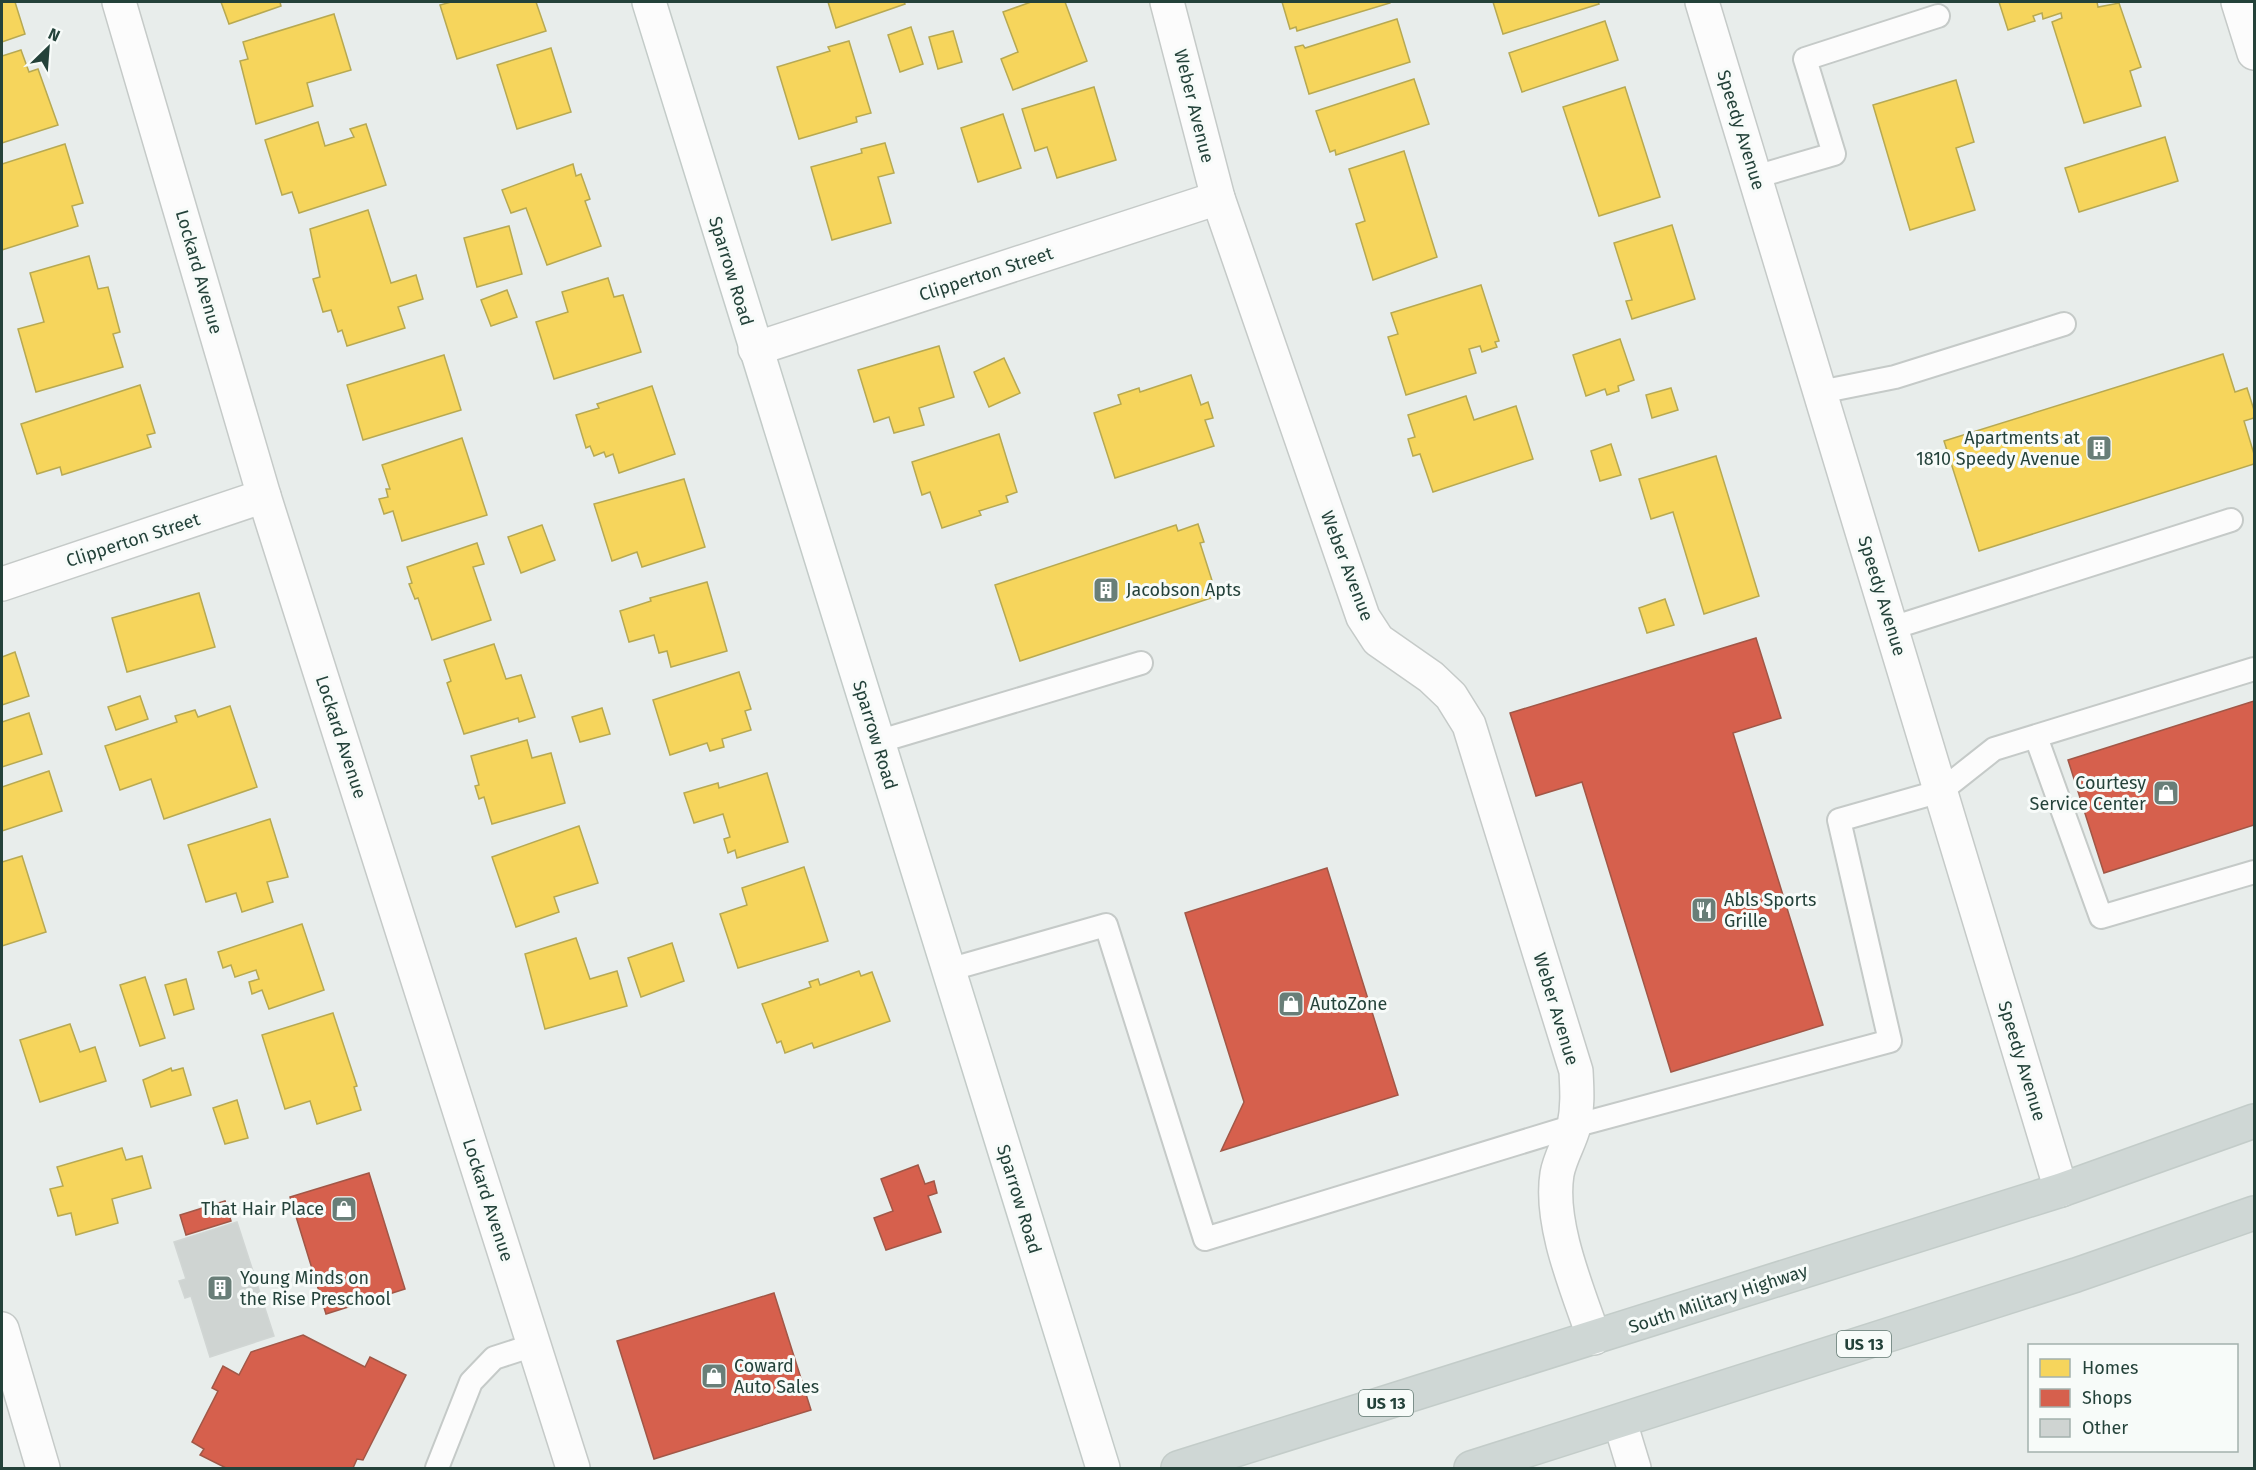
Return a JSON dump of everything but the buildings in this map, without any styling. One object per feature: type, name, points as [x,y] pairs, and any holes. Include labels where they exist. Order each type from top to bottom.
[{"type":"main road","name":"South Military Highway","points":[[1178,1468],[2061,1190],[2254,1121]]},
{"type":"main road","name":"US 13","points":[[1471,1468],[2191,1237],[2254,1214]]},
{"type":"street","name":"Lockard Avenue","points":[[119,2],[264,496],[573,1468]]},
{"type":"street","name":"Sparrow Road","points":[[649,2],[1103,1468]]},
{"type":"street","name":"Weber Avenue","points":[[1167,2],[1218,198],[1363,617],[1378,640],[1431,677],[1452,696],[1468,725],[1576,1071],[1578,1099],[1574,1126],[1557,1173],[1557,1196],[1563,1250],[1594,1338]]},
{"type":"street","name":"Speedy Avenue","points":[[1702,2],[2061,1190]]},
{"type":"street","points":[[2245,11],[2254,53]]},
{"type":"street","name":"Clipperton Street","points":[[755,349],[1218,198]]},
{"type":"street","name":"Clipperton Street","points":[[2,584],[264,496]]},
{"type":"street","points":[[2,1329],[44,1468]]},
{"type":"street","points":[[1620,1422],[1634,1468]]},
{"type":"lane","points":[[1755,177],[1834,154],[1805,58],[1938,16]]},
{"type":"lane","points":[[1820,392],[1895,376],[2064,324]]},
{"type":"lane","points":[[1892,628],[2231,519]]},
{"type":"lane","points":[[877,742],[1141,663]]},
{"type":"lane","points":[[948,970],[1106,925],[1205,1239],[1574,1126],[1890,1041],[1839,820],[1941,791],[1994,749],[2254,669]]},
{"type":"lane","points":[[2036,737],[2101,917],[2254,872]]},
{"type":"lane","points":[[437,1468],[471,1382],[494,1358],[534,1345]]},
{"type":"place","name":"Apartments at 1810 Speedy Avenue","points":[[2099,448]]},
{"type":"place","name":"Jacobson Apts","points":[[1106,590]]},
{"type":"place","name":"Courtesy Service Center","points":[[2166,793]]},
{"type":"place","name":"Abls Sports Grille","points":[[1704,910]]},
{"type":"place","name":"AutoZone","points":[[1291,1004]]},
{"type":"place","name":"That Hair Place","points":[[344,1209]]},
{"type":"place","name":"Young Minds on the Rise Preschool","points":[[220,1288]]},
{"type":"place","name":"Coward Auto Sales","points":[[714,1376]]}]
